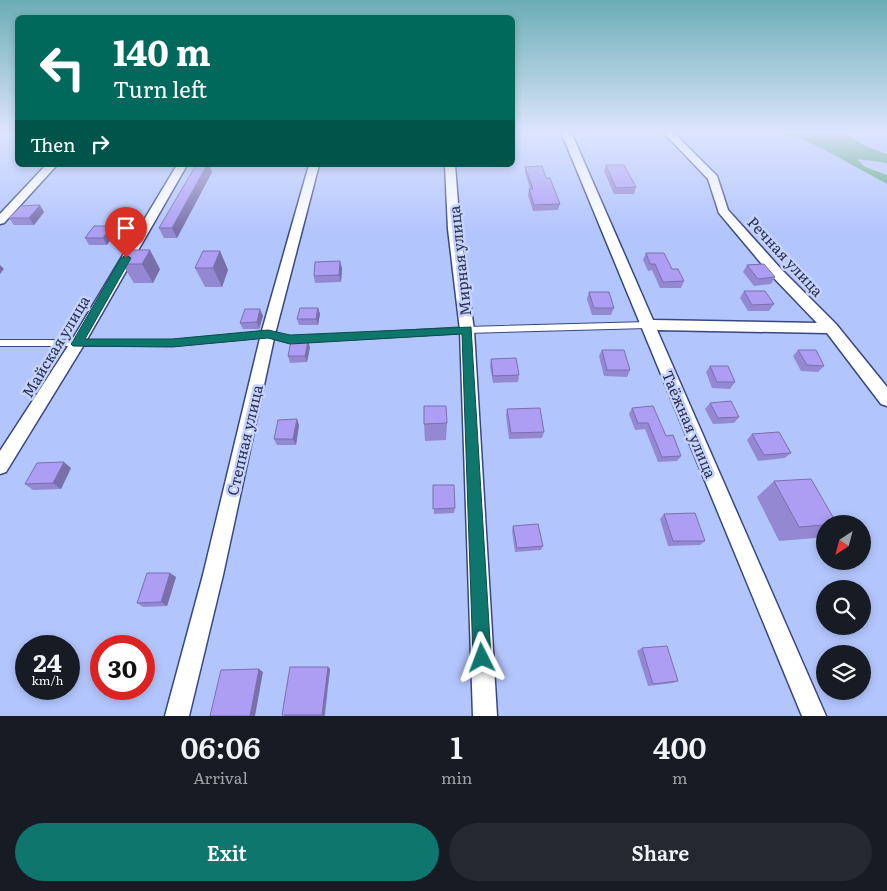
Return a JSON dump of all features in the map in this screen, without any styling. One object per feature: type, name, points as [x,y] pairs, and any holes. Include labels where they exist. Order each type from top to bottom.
[{"type":"street","name":"Таёжная улица","points":[[580,165],[814,716]]},
{"type":"street","name":"Речная улица","points":[[701,165],[713,178],[723,211],[776,272],[831,328],[887,399]]},
{"type":"street","points":[[0,221],[50,167]]},
{"type":"street","name":"Майская улица","points":[[0,466],[77,344],[181,167]]},
{"type":"street","name":"Степная улица","points":[[177,716],[213,575],[268,334],[313,167]]},
{"type":"street","name":"Мирная улица","points":[[450,167],[454,229],[467,330],[485,716]]},
{"type":"street","points":[[648,324],[831,328]]},
{"type":"lane","points":[[0,344],[172,343],[268,334],[290,340],[467,330],[648,324]]},
{"type":"shaded area","points":[[853,165],[863,165],[887,175],[887,184]]},
{"type":"building","points":[[606,165],[624,165],[636,187],[616,188]]},
{"type":"building","points":[[542,166],[546,178],[550,178],[560,204],[534,205],[529,189],[533,189],[525,167]]},
{"type":"building","points":[[195,167],[206,167],[172,228],[159,228]]},
{"type":"building","points":[[40,205],[29,218],[9,218],[21,206]]},
{"type":"building","points":[[94,226],[112,226],[103,238],[85,238]]},
{"type":"building","points":[[130,250],[150,250],[142,264],[122,264]]},
{"type":"building","points":[[203,251],[220,251],[213,268],[195,268]]},
{"type":"building","points":[[646,253],[664,253],[672,269],[678,269],[684,281],[663,282],[655,264],[650,264]]},
{"type":"building","points":[[340,261],[339,275],[314,276],[315,262]]},
{"type":"building","points":[[764,264],[775,277],[758,279],[747,265]]},
{"type":"building","points":[[744,291],[765,291],[774,304],[752,305]]},
{"type":"building","points":[[589,292],[609,292],[614,308],[594,308]]},
{"type":"building","points":[[300,308],[318,308],[316,319],[297,319]]},
{"type":"building","points":[[245,309],[260,309],[257,322],[240,323]]},
{"type":"building","points":[[291,341],[308,341],[305,356],[288,356]]},
{"type":"building","points":[[602,350],[624,350],[630,370],[607,370]]},
{"type":"building","points":[[798,350],[816,350],[824,366],[807,365]]},
{"type":"building","points":[[516,358],[519,375],[493,376],[491,359]]},
{"type":"building","points":[[710,366],[728,366],[735,382],[717,382]]},
{"type":"building","points":[[731,401],[739,417],[718,418],[710,403]]},
{"type":"building","points":[[424,406],[446,406],[447,423],[424,424]]},
{"type":"building","points":[[653,406],[666,436],[673,435],[681,456],[662,457],[648,423],[638,423],[632,408]]},
{"type":"building","points":[[540,408],[544,432],[511,433],[507,409]]},
{"type":"building","points":[[297,419],[293,439],[274,439],[278,420]]},
{"type":"building","points":[[779,432],[791,453],[764,455],[752,434]]},
{"type":"building","points":[[64,462],[53,483],[25,484],[37,463]]},
{"type":"building","points":[[811,479],[832,515],[816,515],[816,526],[799,527],[774,481]]},
{"type":"building","points":[[433,485],[454,485],[455,508],[433,509]]},
{"type":"building","points":[[695,513],[705,541],[673,541],[664,514]]},
{"type":"building","points":[[538,524],[543,546],[517,548],[513,526]]},
{"type":"building","points":[[147,573],[170,573],[161,602],[137,603]]},
{"type":"building","points":[[667,646],[678,681],[653,684],[642,648]]},
{"type":"building","points":[[290,667],[328,667],[322,715],[282,715]]},
{"type":"building","points":[[259,669],[250,716],[210,716],[221,670]]},
{"type":"route","points":[[126,258],[77,344],[172,343],[268,334],[290,340],[467,330],[482,658]]}]
